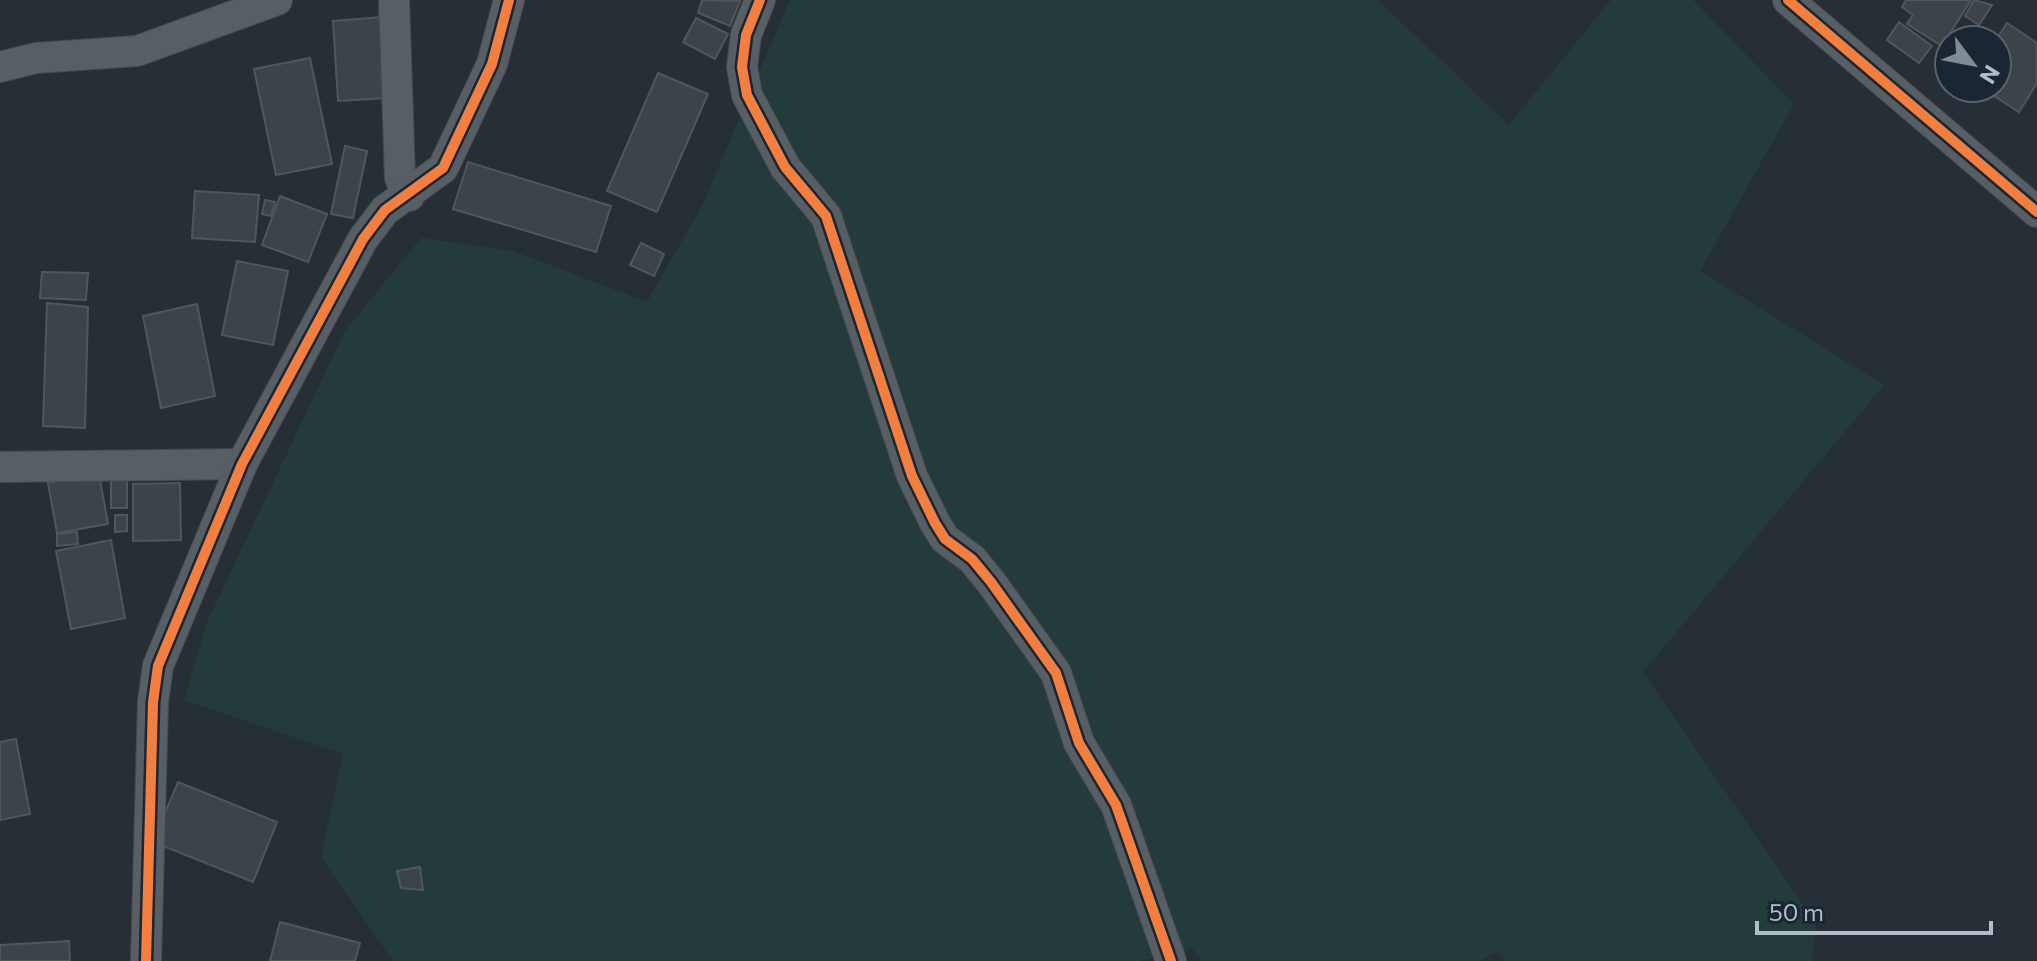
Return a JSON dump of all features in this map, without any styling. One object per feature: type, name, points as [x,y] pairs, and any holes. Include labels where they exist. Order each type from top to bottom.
[{"type":"street","points":[[0,67],[36,58],[137,51],[277,0]]},
{"type":"street","points":[[394,0],[397,145],[400,178],[409,196]]},
{"type":"street","points":[[146,961],[153,702],[158,666],[242,464],[363,239],[385,210],[409,196],[443,168],[492,64],[509,0]]},
{"type":"street","points":[[760,0],[746,35],[742,67],[747,95],[785,167],[826,216],[912,476],[935,523],[945,539],[981,571],[1056,673],[1079,743],[1116,805],[1171,961]]},
{"type":"street","points":[[1788,0],[2037,212]]},
{"type":"street","points":[[0,467],[242,464]]},
{"type":"green space","points":[[790,0],[1378,0],[1509,125],[1611,0],[1693,0],[1794,104],[1700,271],[1884,385],[1643,672],[1816,924],[1812,961],[1506,961],[1497,952],[1479,961],[1201,961],[1192,948],[1139,961],[393,961],[321,857],[343,754],[184,700],[208,620],[345,331],[421,238],[513,251],[647,302],[702,206]]},
{"type":"building","points":[[702,0],[740,1],[730,26],[698,13]]},
{"type":"building","points":[[1906,0],[1971,0],[1956,24],[1933,24],[1933,40],[1907,24],[1913,15],[1902,7]]},
{"type":"building","points":[[1974,0],[1992,5],[1980,24],[1965,16]]},
{"type":"building","points":[[383,17],[388,98],[338,101],[333,21]]},
{"type":"building","points":[[696,18],[728,34],[715,59],[683,42]]},
{"type":"building","points":[[1899,22],[1932,46],[1919,63],[1887,40]]},
{"type":"building","points":[[2013,27],[2037,43],[2037,83],[2019,112],[2007,104],[2013,104]]},
{"type":"building","points":[[310,58],[332,164],[276,175],[254,69]]},
{"type":"building","points":[[658,73],[708,94],[657,212],[607,191]]},
{"type":"building","points":[[345,146],[367,151],[353,218],[331,214]]},
{"type":"building","points":[[468,162],[611,206],[596,252],[453,209]]},
{"type":"building","points":[[195,191],[259,195],[255,242],[192,238]]},
{"type":"building","points":[[280,196],[327,214],[308,262],[262,245]]},
{"type":"building","points":[[265,200],[275,202],[271,216],[262,214]]},
{"type":"building","points":[[641,243],[664,254],[654,276],[630,265]]},
{"type":"building","points":[[237,261],[288,271],[273,345],[222,335]]},
{"type":"building","points":[[42,272],[88,273],[86,300],[40,298]]},
{"type":"building","points":[[47,303],[88,307],[85,428],[43,426]]},
{"type":"building","points":[[197,304],[215,396],[161,408],[143,316]]},
{"type":"building","points":[[127,472],[127,508],[111,508],[111,473]]},
{"type":"building","points":[[99,474],[108,524],[57,533],[48,483]]},
{"type":"building","points":[[180,483],[181,540],[133,541],[133,484]]},
{"type":"building","points":[[115,515],[127,515],[127,531],[115,532]]},
{"type":"building","points":[[77,532],[78,544],[57,546],[57,534]]},
{"type":"building","points":[[111,540],[125,618],[71,629],[56,551]]},
{"type":"building","points":[[16,739],[30,814],[0,820],[0,742]]},
{"type":"building","points":[[178,782],[277,822],[253,882],[153,842]]},
{"type":"building","points":[[420,867],[423,890],[401,888],[397,871]]},
{"type":"building","points":[[280,922],[360,943],[355,961],[270,961]]},
{"type":"building","points":[[69,941],[70,961],[0,961],[0,945]]},
{"type":"cycle path","points":[[146,961],[153,702],[158,666],[242,464],[363,239],[385,210],[443,168],[492,64],[509,0]]},
{"type":"cycle path","points":[[760,0],[746,35],[742,67],[747,95],[785,167],[826,216],[912,476],[935,523],[945,539],[972,559],[991,582],[1056,673],[1079,743],[1116,805],[1171,961]]},
{"type":"cycle path","points":[[1788,0],[2037,212]]}]
